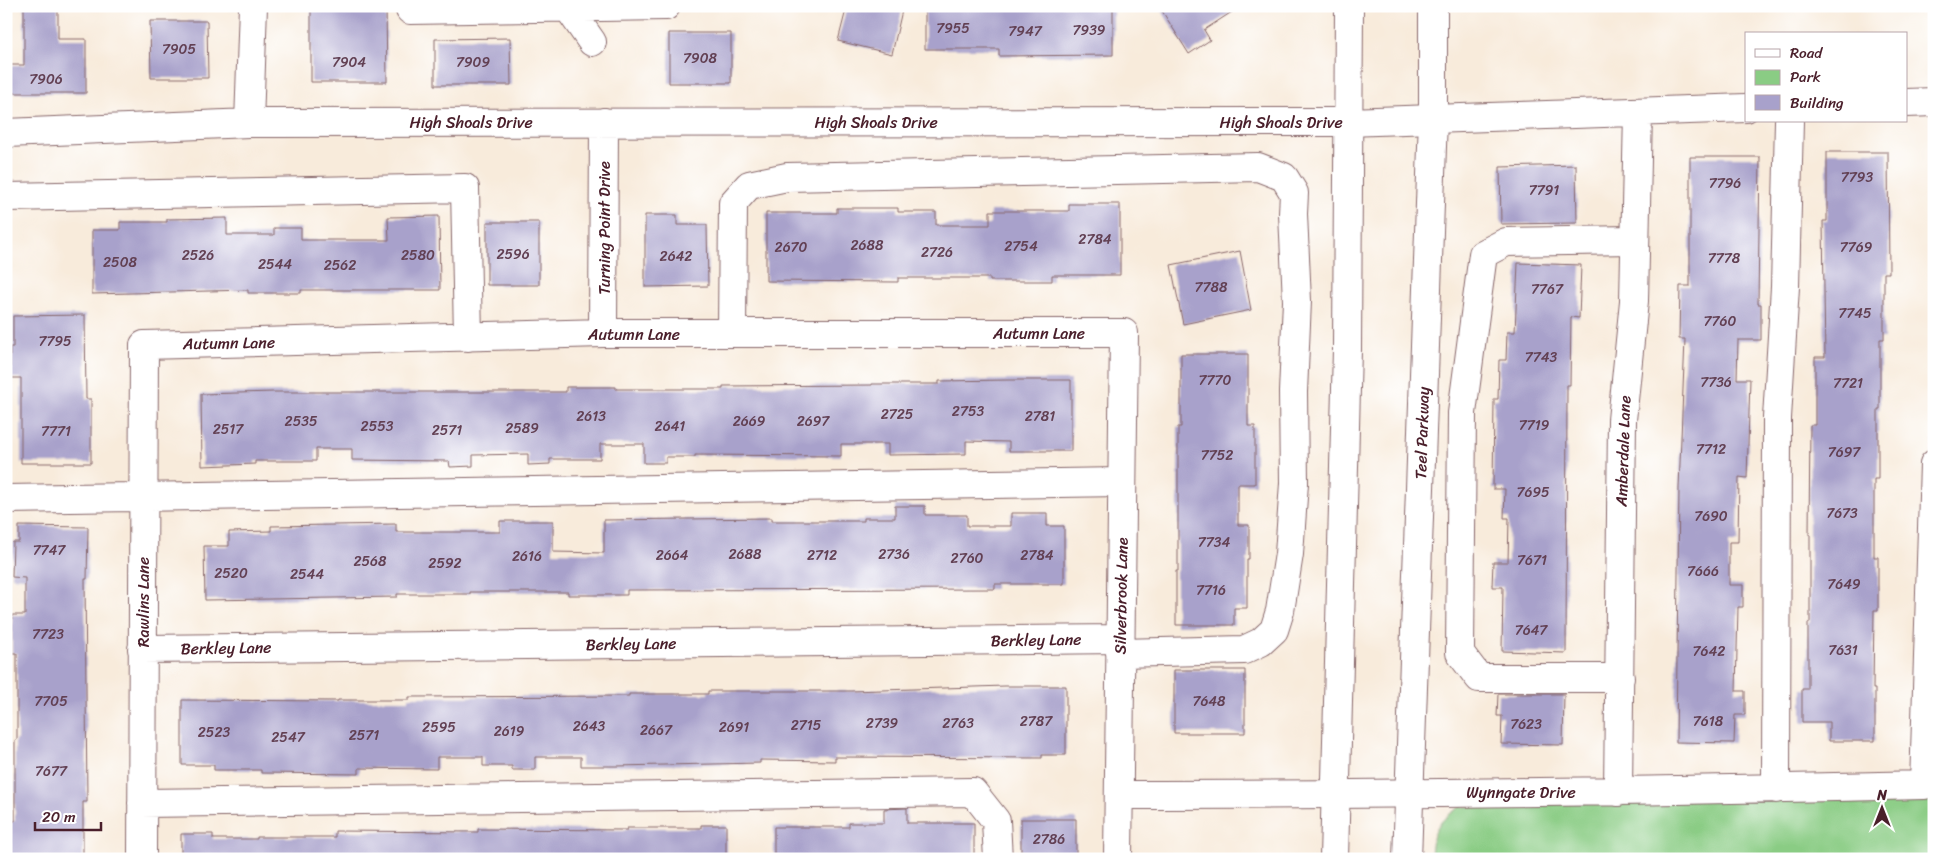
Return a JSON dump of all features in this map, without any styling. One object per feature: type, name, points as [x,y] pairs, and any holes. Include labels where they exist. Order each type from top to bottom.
[{"type":"street","points":[[249,123],[253,6]]},
{"type":"street","points":[[410,6],[410,10],[666,6]]},
{"type":"street","points":[[1334,859],[1347,350],[1349,6]]},
{"type":"street","name":"Teel Parkway","points":[[1407,859],[1432,118],[1433,6]]},
{"type":"street","points":[[569,8],[592,42]]},
{"type":"street","points":[[1908,103],[1934,102]]},
{"type":"street","name":"High Shoals Drive","points":[[6,133],[249,123],[1348,122],[1745,108]]},
{"type":"street","name":"Amberdale Lane","points":[[1618,792],[1622,420],[1634,301],[1638,112]]},
{"type":"street","name":"Turning Point Drive","points":[[603,333],[604,122]]},
{"type":"street","points":[[1776,789],[1777,418],[1785,288],[1789,122]]},
{"type":"street","name":"Berkley Lane","points":[[142,649],[1120,646],[1244,650],[1261,642],[1274,630],[1280,611],[1289,554],[1294,483],[1293,392],[1297,301],[1293,214],[1294,193],[1284,177],[1258,167],[1248,167],[787,177],[748,185],[734,203],[732,333]]},
{"type":"street","points":[[6,197],[465,188],[468,337]]},
{"type":"street","points":[[1620,678],[1480,678],[1460,653],[1462,413],[1482,254],[1506,242],[1635,240]]},
{"type":"street","name":"Autumn Lane","points":[[144,345],[603,333],[1124,333]]},
{"type":"street","name":"Silverbrook Lane","points":[[1118,859],[1124,333]]},
{"type":"street","name":"Rawlins Lane","points":[[142,859],[144,345]]},
{"type":"street","points":[[1931,624],[1934,464]]},
{"type":"street","points":[[6,499],[1122,482]]},
{"type":"street","name":"Wynngate Drive","points":[[1119,795],[1618,792],[1924,785],[1931,624]]},
{"type":"street","points":[[142,803],[973,792],[996,822],[998,859]]},
{"type":"green space","points":[[1934,790],[1934,859],[1431,859],[1434,834],[1437,828],[1445,818],[1460,807]]},
{"type":"building","points":[[24,6],[58,6],[58,39],[86,39],[86,93],[6,93],[6,65],[24,65]]},
{"type":"building","points":[[311,6],[386,6],[387,82],[311,82]]},
{"type":"building","points":[[847,6],[903,6],[892,54],[838,41]]},
{"type":"building","points":[[925,6],[1113,6],[1113,55],[999,56],[999,49],[925,49]]},
{"type":"building","points":[[1159,6],[1241,6],[1204,30],[1210,40],[1189,54]]},
{"type":"building","points":[[150,21],[207,21],[208,78],[151,78]]},
{"type":"building","points":[[669,33],[731,33],[731,83],[669,83]]},
{"type":"building","points":[[510,38],[511,85],[435,85],[435,39]]},
{"type":"building","points":[[1827,152],[1888,152],[1889,273],[1884,273],[1884,339],[1880,339],[1878,479],[1874,479],[1874,557],[1878,557],[1878,610],[1874,610],[1873,689],[1875,689],[1875,741],[1829,741],[1829,722],[1802,722],[1802,689],[1808,689],[1808,623],[1810,623],[1810,425],[1815,425],[1815,357],[1825,357],[1823,221],[1827,221]]},
{"type":"building","points":[[1690,157],[1760,157],[1758,304],[1761,304],[1761,340],[1738,340],[1737,379],[1750,379],[1747,478],[1739,477],[1738,542],[1729,542],[1729,585],[1743,585],[1743,607],[1738,607],[1736,691],[1745,691],[1745,715],[1735,715],[1734,743],[1676,742],[1679,488],[1685,339],[1679,339],[1680,286],[1690,286]]},
{"type":"building","points":[[1576,165],[1577,223],[1501,224],[1500,167]]},
{"type":"building","points":[[1069,204],[1120,204],[1120,275],[1052,275],[1052,281],[990,281],[990,278],[898,278],[898,282],[766,281],[766,213],[837,213],[837,208],[898,208],[898,212],[936,212],[936,225],[990,225],[990,211],[1069,211]]},
{"type":"building","points":[[645,215],[677,215],[677,225],[707,225],[708,286],[645,287]]},
{"type":"building","points":[[439,216],[440,290],[301,290],[301,293],[248,293],[248,290],[92,294],[92,230],[120,230],[120,222],[167,222],[167,219],[227,218],[227,235],[274,235],[274,228],[301,228],[301,240],[389,240],[388,217]]},
{"type":"building","points":[[487,222],[539,222],[539,285],[487,285]]},
{"type":"building","points":[[1240,251],[1251,310],[1183,324],[1171,265]]},
{"type":"building","points":[[1518,263],[1581,265],[1579,318],[1571,317],[1570,385],[1567,385],[1566,653],[1502,651],[1503,587],[1492,587],[1493,562],[1508,562],[1509,518],[1504,518],[1505,489],[1493,489],[1494,399],[1498,399],[1499,360],[1506,360],[1507,332],[1515,332]]},
{"type":"building","points":[[85,315],[86,399],[91,399],[91,463],[21,463],[21,378],[10,378],[13,316]]},
{"type":"building","points":[[1181,354],[1248,354],[1248,426],[1255,426],[1255,484],[1238,484],[1238,525],[1249,525],[1249,559],[1247,559],[1247,608],[1234,608],[1234,625],[1176,625],[1178,427],[1181,427]]},
{"type":"building","points":[[1071,380],[1071,451],[1009,451],[1009,442],[966,441],[966,454],[888,455],[888,444],[841,444],[841,456],[695,455],[695,457],[666,457],[666,463],[644,463],[644,444],[600,444],[600,459],[550,459],[550,464],[528,465],[528,454],[473,455],[473,466],[450,467],[449,461],[352,460],[352,449],[316,449],[316,461],[255,461],[255,464],[202,466],[201,394],[274,392],[566,392],[566,387],[723,389],[723,386],[939,384],[939,381]]},
{"type":"building","points":[[895,506],[925,506],[925,515],[967,515],[967,526],[1011,526],[1011,513],[1047,513],[1047,526],[1064,526],[1064,584],[995,584],[995,589],[627,590],[627,595],[568,595],[568,592],[470,592],[470,594],[397,594],[397,597],[205,600],[204,546],[229,546],[229,532],[271,531],[271,526],[396,524],[396,532],[500,532],[500,521],[553,521],[553,552],[604,553],[604,520],[772,518],[772,521],[864,521],[864,518],[895,518]]},
{"type":"building","points":[[19,526],[88,527],[87,579],[85,579],[87,802],[83,802],[83,859],[11,859],[11,821],[15,821],[15,740],[17,740],[17,653],[12,653],[12,615],[25,615],[25,578],[12,577],[13,542],[19,542]]},
{"type":"building","points":[[1174,670],[1245,670],[1245,733],[1174,733]]},
{"type":"building","points":[[1066,686],[1066,755],[1042,755],[1042,758],[835,757],[835,761],[760,760],[760,763],[616,766],[581,766],[581,757],[535,757],[535,770],[512,770],[512,766],[483,766],[483,757],[437,757],[437,769],[359,768],[359,774],[261,773],[261,770],[214,770],[214,765],[182,765],[182,700],[409,700],[409,697],[629,696],[629,694],[708,694],[708,691],[851,691]]},
{"type":"building","points":[[1498,694],[1564,694],[1563,745],[1501,744],[1502,716],[1497,716]]},
{"type":"building","points":[[907,808],[907,823],[974,823],[974,859],[774,859],[774,827],[849,827],[849,823],[884,823],[884,809]]},
{"type":"building","points":[[1021,819],[1076,819],[1076,859],[1021,859]]},
{"type":"building","points":[[701,825],[726,825],[726,859],[181,859],[181,834],[213,834],[213,839],[257,839],[257,837],[335,837],[335,831],[478,832],[478,829],[627,830],[627,828],[701,828]]}]
